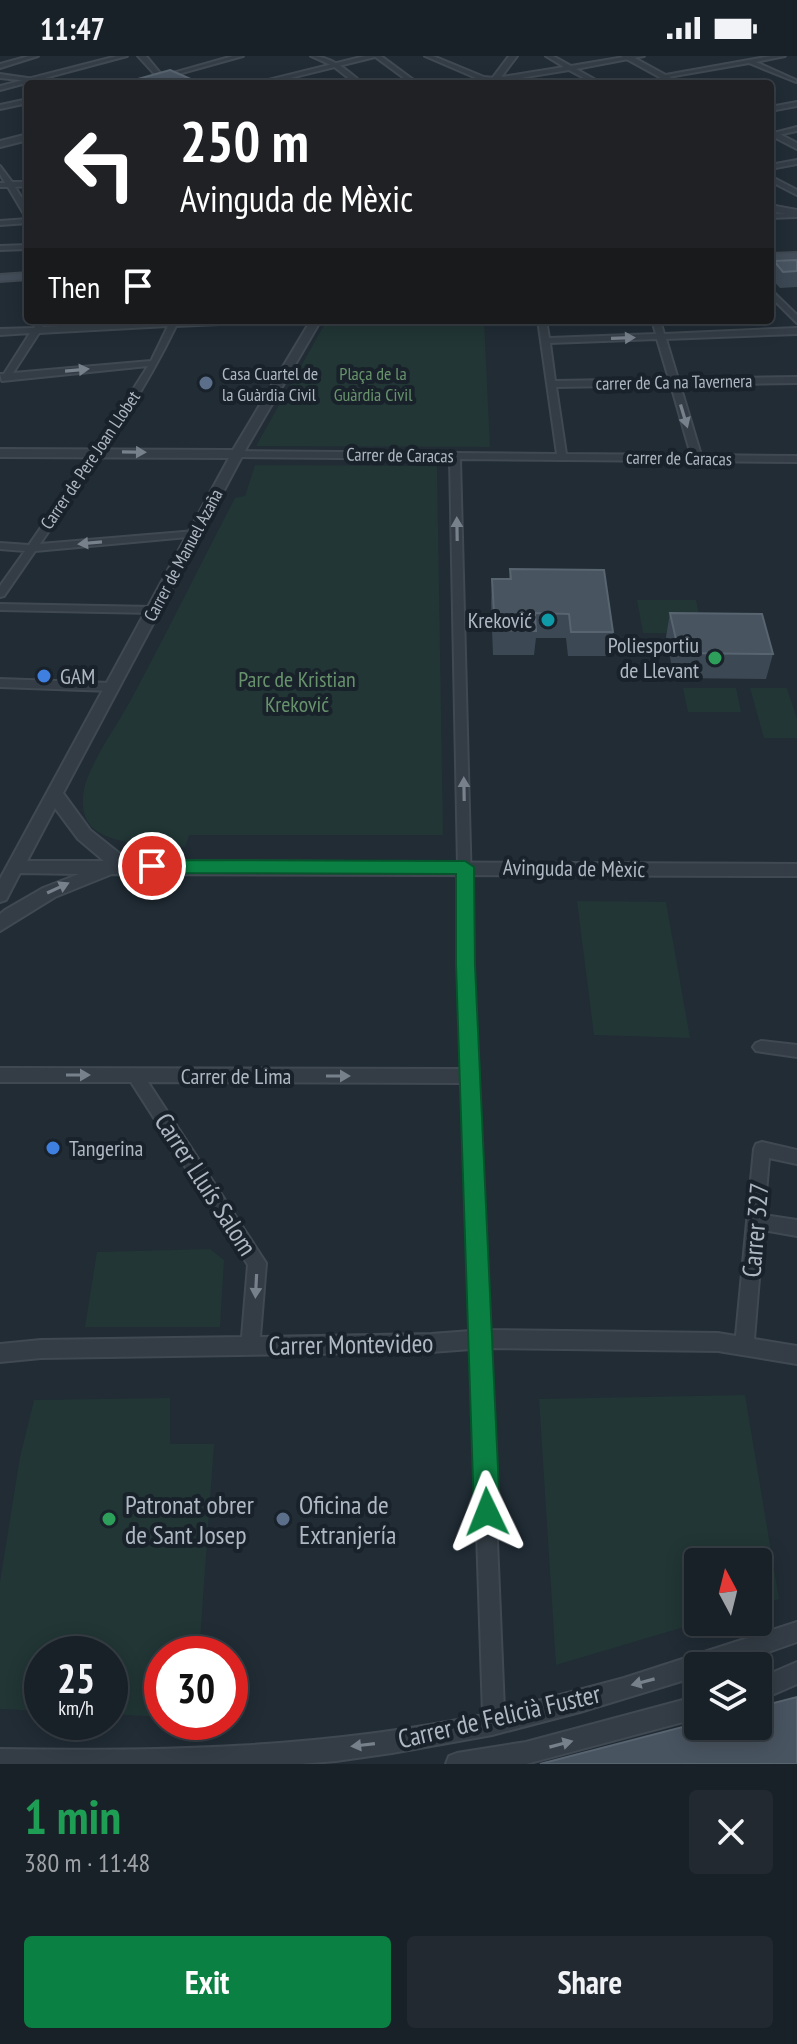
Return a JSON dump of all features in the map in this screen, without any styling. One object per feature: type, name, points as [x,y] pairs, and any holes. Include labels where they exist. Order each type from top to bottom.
[{"type":"main road","points":[[774,254],[797,253]]},
{"type":"main road","points":[[0,278],[24,276]]},
{"type":"main road","points":[[0,285],[24,284]]},
{"type":"street","points":[[0,66],[35,56]]},
{"type":"street","points":[[0,76],[31,80],[124,56]]},
{"type":"street","points":[[142,56],[162,77],[169,80]]},
{"type":"street","points":[[153,80],[240,56]]},
{"type":"street","points":[[314,56],[335,65],[355,80]]},
{"type":"street","points":[[273,80],[376,56],[410,80]]},
{"type":"street","points":[[428,56],[487,80]]},
{"type":"street","points":[[495,80],[513,56]]},
{"type":"street","points":[[549,56],[592,80]]},
{"type":"street","points":[[505,80],[641,56]]},
{"type":"street","points":[[740,56],[795,81]]},
{"type":"street","points":[[663,76],[782,56]]},
{"type":"street","points":[[627,57],[670,80]]},
{"type":"street","points":[[782,83],[795,81]]},
{"type":"street","points":[[0,88],[24,82]]},
{"type":"street","points":[[0,107],[24,102]]},
{"type":"street","points":[[774,108],[797,104]]},
{"type":"street","points":[[774,133],[797,129]]},
{"type":"street","points":[[774,134],[797,146]]},
{"type":"street","points":[[0,144],[24,138]]},
{"type":"street","points":[[774,166],[797,162]]},
{"type":"street","points":[[0,168],[24,206]]},
{"type":"street","points":[[774,180],[797,193]]},
{"type":"street","points":[[0,185],[24,184]]},
{"type":"street","points":[[774,209],[797,214]]},
{"type":"street","points":[[774,216],[797,214]]},
{"type":"street","points":[[0,223],[24,221]]},
{"type":"street","points":[[0,248],[24,247]]},
{"type":"street","points":[[774,297],[797,320]]},
{"type":"street","points":[[0,386],[3,377],[41,324]]},
{"type":"street","points":[[0,332],[140,324]]},
{"type":"street","name":"Carrer de Pere Joan Llobet","points":[[0,594],[98,452],[154,363],[173,324]]},
{"type":"street","name":"Carrer de Manuel Azaña","points":[[0,895],[7,862],[55,793],[238,454],[314,324]]},
{"type":"street","points":[[543,324],[562,457]]},
{"type":"street","points":[[657,324],[697,458]]},
{"type":"street","points":[[545,341],[797,331]]},
{"type":"street","points":[[3,377],[154,363]]},
{"type":"street","name":"carrer de Ca na Tavernera","points":[[551,384],[797,380]]},
{"type":"street","points":[[0,453],[238,454]]},
{"type":"street","name":"Carrer de Caracas","points":[[238,454],[562,457]]},
{"type":"street","points":[[455,456],[471,1076],[494,1721]]},
{"type":"street","name":"carrer de Caracas","points":[[562,457],[797,459]]},
{"type":"street","points":[[0,546],[30,548],[195,534]]},
{"type":"street","points":[[0,607],[154,610]]},
{"type":"street","points":[[0,683],[111,687]]},
{"type":"street","points":[[55,793],[67,818],[88,841],[123,866]]},
{"type":"street","name":"Avinguda de Mèxic","points":[[7,862],[123,866],[797,870]]},
{"type":"street","points":[[0,924],[27,904],[63,885],[123,866]]},
{"type":"street","points":[[761,1047],[797,1051]]},
{"type":"street","name":"Carrer de Lima","points":[[0,1075],[471,1076]]},
{"type":"street","name":"Carrer Lluís Salom","points":[[136,1076],[257,1263],[250,1345]]},
{"type":"street","name":"Carrer 327","points":[[744,1346],[762,1149],[797,1157]]},
{"type":"street","points":[[756,1221],[797,1228]]},
{"type":"street","name":"Carrer Montevideo","points":[[0,1353],[41,1349],[440,1343],[480,1339],[718,1342],[797,1355]]},
{"type":"street","name":"Carrer de Felicià Fuster","points":[[0,1760],[221,1761],[432,1735],[670,1675],[797,1632]]},
{"type":"street","points":[[772,1684],[797,1673]]},
{"type":"street","name":"Carrer de Felicià Fuster","points":[[457,1764],[514,1760],[684,1711]]},
{"type":"green space","name":"Plaça de la Guàrdia Civil","points":[[325,324],[484,324],[490,447],[256,446]]},
{"type":"green space","name":"Parc de Kristian Kreković","points":[[255,465],[437,466],[443,835],[189,835],[185,847],[160,846],[101,834],[85,816],[84,789],[94,764],[129,704],[235,498],[245,496]]},
{"type":"green space","points":[[637,600],[696,600],[703,634],[643,633]]},
{"type":"green space","points":[[683,688],[736,688],[741,712],[688,712]]},
{"type":"green space","points":[[750,688],[787,688],[797,719],[797,738],[764,738]]},
{"type":"green space","points":[[577,901],[666,902],[690,1038],[594,1035]]},
{"type":"green space","points":[[210,1249],[224,1260],[220,1327],[85,1327],[97,1252]]},
{"type":"green space","points":[[745,1395],[770,1548],[684,1548],[684,1627],[556,1665],[539,1399]]},
{"type":"green space","name":"Patronat obrer de Sant Josep","points":[[170,1398],[170,1444],[214,1444],[200,1636],[144,1636],[144,1716],[128,1715],[128,1636],[24,1636],[24,1710],[0,1709],[0,1582],[20,1457],[34,1400]]},
{"type":"green space","points":[[772,1557],[779,1599],[772,1601]]},
{"type":"building","points":[[170,70],[193,80],[140,80],[138,79]]},
{"type":"building","points":[[797,260],[797,271],[783,272],[774,261]]},
{"type":"building","points":[[510,569],[604,570],[613,632],[571,632],[569,614],[535,613],[536,631],[495,630],[492,579],[511,579]]},
{"type":"building","points":[[670,613],[762,614],[773,654],[679,653]]},
{"type":"building","points":[[797,1697],[797,1764],[540,1764],[684,1727],[684,1740],[772,1740],[772,1703]]},
{"type":"place","name":"Casa Cuartel de la Guàrdia Civil","points":[[206,383]]},
{"type":"place","name":"Kreković","points":[[548,620]]},
{"type":"place","name":"Poliesportiu de Llevant","points":[[715,658]]},
{"type":"place","name":"GAM","points":[[44,676]]},
{"type":"place","name":"Tangerina","points":[[53,1148]]},
{"type":"place","name":"Patronat obrer de Sant Josep","points":[[109,1519]]},
{"type":"place","name":"Oficina de Extranjería","points":[[283,1519]]},
{"type":"route","points":[[152,866],[465,867],[487,1512]]}]
